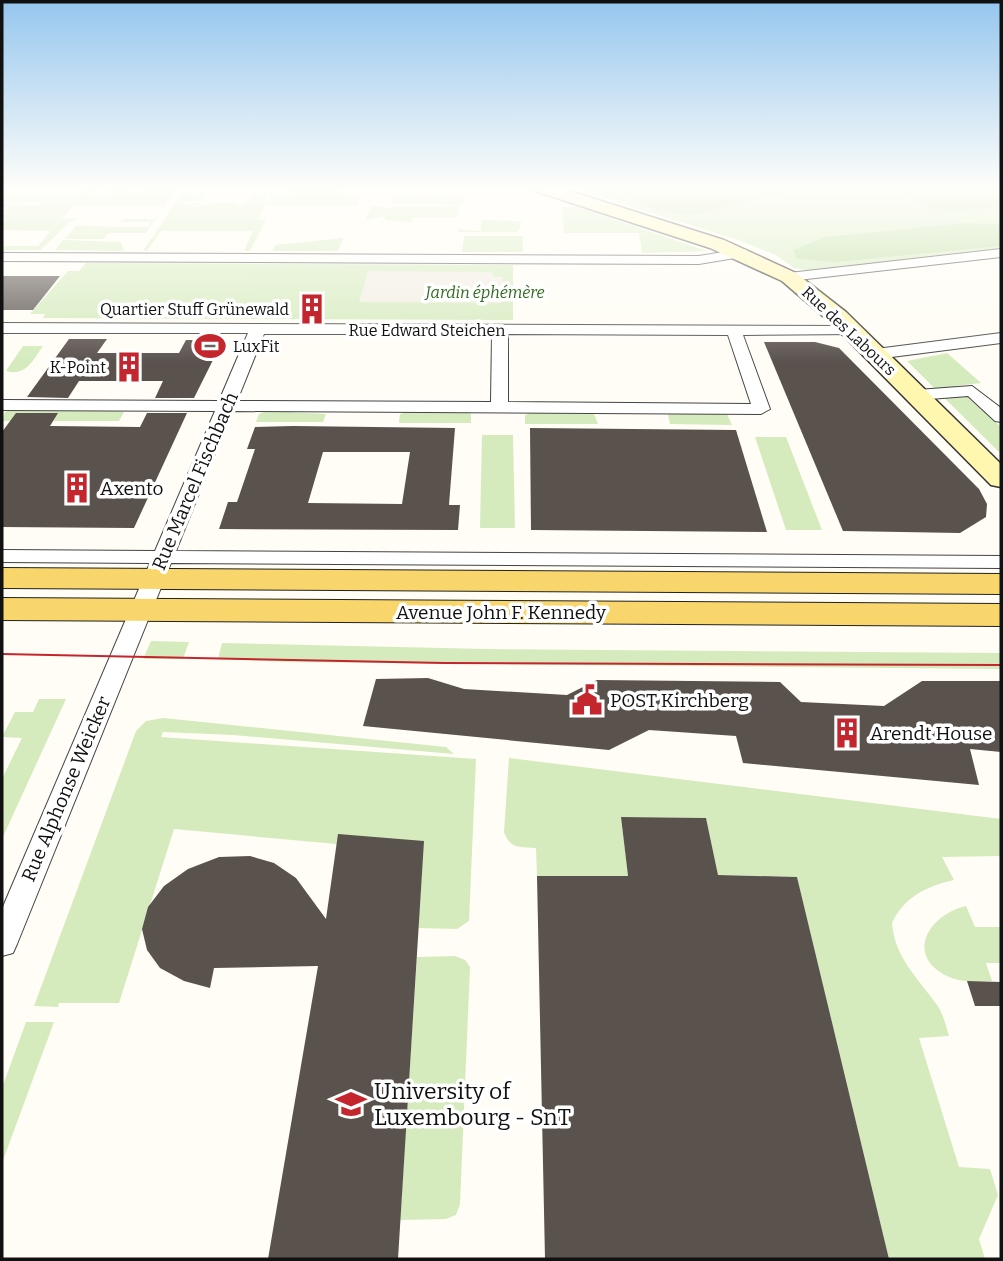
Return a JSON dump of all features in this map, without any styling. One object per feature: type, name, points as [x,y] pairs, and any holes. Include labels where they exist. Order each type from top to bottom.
[{"type":"main road","name":"Rue des Labours","points":[[720,246],[742,253],[789,277],[853,331],[1001,479]]},
{"type":"main road","name":"Avenue John F. Kennedy","points":[[2,609],[357,570],[1001,584]]},
{"type":"main road","name":"Avenue John F. Kennedy","points":[[2,578],[147,595],[1001,615]]},
{"type":"street","points":[[2,257],[699,260],[742,253]]},
{"type":"street","points":[[789,277],[1001,253]]},
{"type":"street","name":"Rue Edward Steichen","points":[[2,328],[853,331]]},
{"type":"street","name":"Rue Marcel Fischbach","points":[[147,595],[258,329]]},
{"type":"street","points":[[499,408],[500,330]]},
{"type":"street","points":[[2,405],[761,409],[734,331]]},
{"type":"street","points":[[876,354],[1001,338]]},
{"type":"street","points":[[917,395],[972,391],[1001,417]]},
{"type":"street","name":"Avenue John F. Kennedy","points":[[2,556],[147,595]]},
{"type":"street","name":"Avenue John F. Kennedy","points":[[357,570],[1001,562]]},
{"type":"street","name":"Rue Alphonse Weicker","points":[[2,944],[147,595]]},
{"type":"green space","points":[[2,246],[45,246],[41,250],[2,250]]},
{"type":"green space","points":[[58,246],[122,246],[124,251],[55,250]]},
{"type":"green space","points":[[246,246],[253,246],[250,251],[244,251]]},
{"type":"green space","points":[[275,246],[340,246],[338,251],[272,251]]},
{"type":"green space","points":[[463,246],[523,246],[523,252],[462,252]]},
{"type":"green space","points":[[641,246],[692,246],[707,251],[642,253]]},
{"type":"green space","points":[[753,246],[1001,246],[1001,250],[805,270],[794,268],[776,255]]},
{"type":"green space","points":[[804,246],[1001,246],[835,262],[797,259],[793,250]]},
{"type":"green space","name":"Jardin éphémère","points":[[86,263],[513,265],[513,320],[43,318],[45,314],[30,314],[68,271],[79,271]]},
{"type":"green space","points":[[23,346],[43,346],[24,369],[19,372],[6,371]]},
{"type":"green space","points":[[947,353],[981,383],[955,386],[1001,427],[1001,454],[907,361]]},
{"type":"green space","points":[[13,409],[124,412],[119,421],[2,421],[5,412]]},
{"type":"green space","points":[[266,411],[326,414],[323,422],[256,422],[259,414]]},
{"type":"green space","points":[[466,412],[471,414],[471,423],[399,423],[400,414]]},
{"type":"green space","points":[[594,414],[598,424],[525,424],[525,415]]},
{"type":"green space","points":[[727,414],[732,425],[670,424],[668,415]]},
{"type":"green space","points":[[482,435],[513,435],[515,528],[480,528]]},
{"type":"green space","points":[[755,437],[786,437],[822,530],[786,530]]},
{"type":"green space","points":[[151,641],[189,642],[183,659],[143,659]]},
{"type":"green space","points":[[222,643],[486,649],[1001,653],[1001,669],[286,662],[218,659]]},
{"type":"green space","points":[[39,699],[66,699],[2,839],[2,779],[22,738],[2,737],[15,712],[33,712]]},
{"type":"green space","points":[[163,718],[446,747],[454,754],[233,735],[163,732],[161,737],[476,759],[469,921],[457,929],[418,928],[423,852],[174,829],[119,1003],[59,1003],[58,1007],[34,1006],[136,731],[146,721]]},
{"type":"green space","points":[[509,758],[1001,819],[1001,856],[942,857],[954,880],[917,894],[903,906],[892,923],[902,957],[939,1008],[949,1036],[919,1038],[959,1167],[990,1169],[998,1195],[979,1239],[985,1259],[889,1259],[797,877],[718,875],[706,818],[621,817],[628,876],[537,876],[536,848],[520,847],[509,842],[504,832]]},
{"type":"green space","points":[[966,906],[975,927],[1001,927],[1001,963],[986,963],[992,981],[954,979],[935,968],[927,958],[926,937],[932,927],[941,918]]},
{"type":"green space","points":[[455,956],[465,960],[470,967],[460,1204],[456,1215],[446,1219],[400,1220],[417,957]]},
{"type":"green space","points":[[26,1022],[54,1022],[2,1163],[2,1088]]},
{"type":"shaded area","points":[[368,271],[492,272],[493,277],[503,277],[502,303],[359,302]]},
{"type":"building","points":[[2,276],[60,276],[33,310],[2,310]]},
{"type":"building","name":"K-Point","points":[[69,339],[107,339],[97,353],[179,353],[186,340],[223,340],[194,398],[155,398],[163,381],[79,381],[68,398],[27,397]]},
{"type":"building","points":[[764,342],[815,342],[839,348],[979,489],[987,504],[986,517],[960,533],[843,531]]},
{"type":"building","name":"Axento","points":[[16,413],[58,413],[50,426],[140,427],[147,413],[187,413],[134,528],[2,527],[2,432]]},
{"type":"building","points":[[255,427],[455,428],[449,505],[460,505],[458,530],[219,529],[228,502],[237,502],[255,449],[247,449]],"holes":[[[323,452],[410,452],[402,504],[308,503]]]},
{"type":"building","points":[[530,428],[736,430],[767,532],[531,530]]},
{"type":"building","name":"Arendt House","points":[[428,678],[464,689],[567,695],[597,680],[780,682],[801,702],[884,706],[922,681],[1001,681],[1001,752],[970,749],[979,785],[743,763],[736,736],[649,730],[609,750],[363,726],[376,679]]},
{"type":"building","points":[[621,817],[706,818],[718,875],[797,877],[889,1259],[545,1259],[537,876],[628,876]]},
{"type":"building","name":"University of Luxembourg - SnT","points":[[338,834],[424,841],[398,1259],[268,1259],[318,966],[214,968],[210,988],[184,981],[160,968],[147,950],[142,929],[148,907],[164,886],[188,869],[219,857],[250,856],[274,863],[296,878],[326,919]]},
{"type":"building","points":[[967,981],[1001,982],[1001,1006],[975,1006]]},
{"type":"tram line","points":[[2,654],[444,663],[1001,665]]},
{"type":"place","name":"Quartier Stuff Grünewald","points":[[312,309]]},
{"type":"place","name":"LuxFit","points":[[210,346]]},
{"type":"place","name":"K-Point","points":[[129,367]]},
{"type":"place","name":"Axento","points":[[77,488]]},
{"type":"place","name":"POST Kirchberg","points":[[587,700]]},
{"type":"place","name":"Arendt House","points":[[847,733]]},
{"type":"place","name":"University of Luxembourg - SnT","points":[[351,1104]]}]
